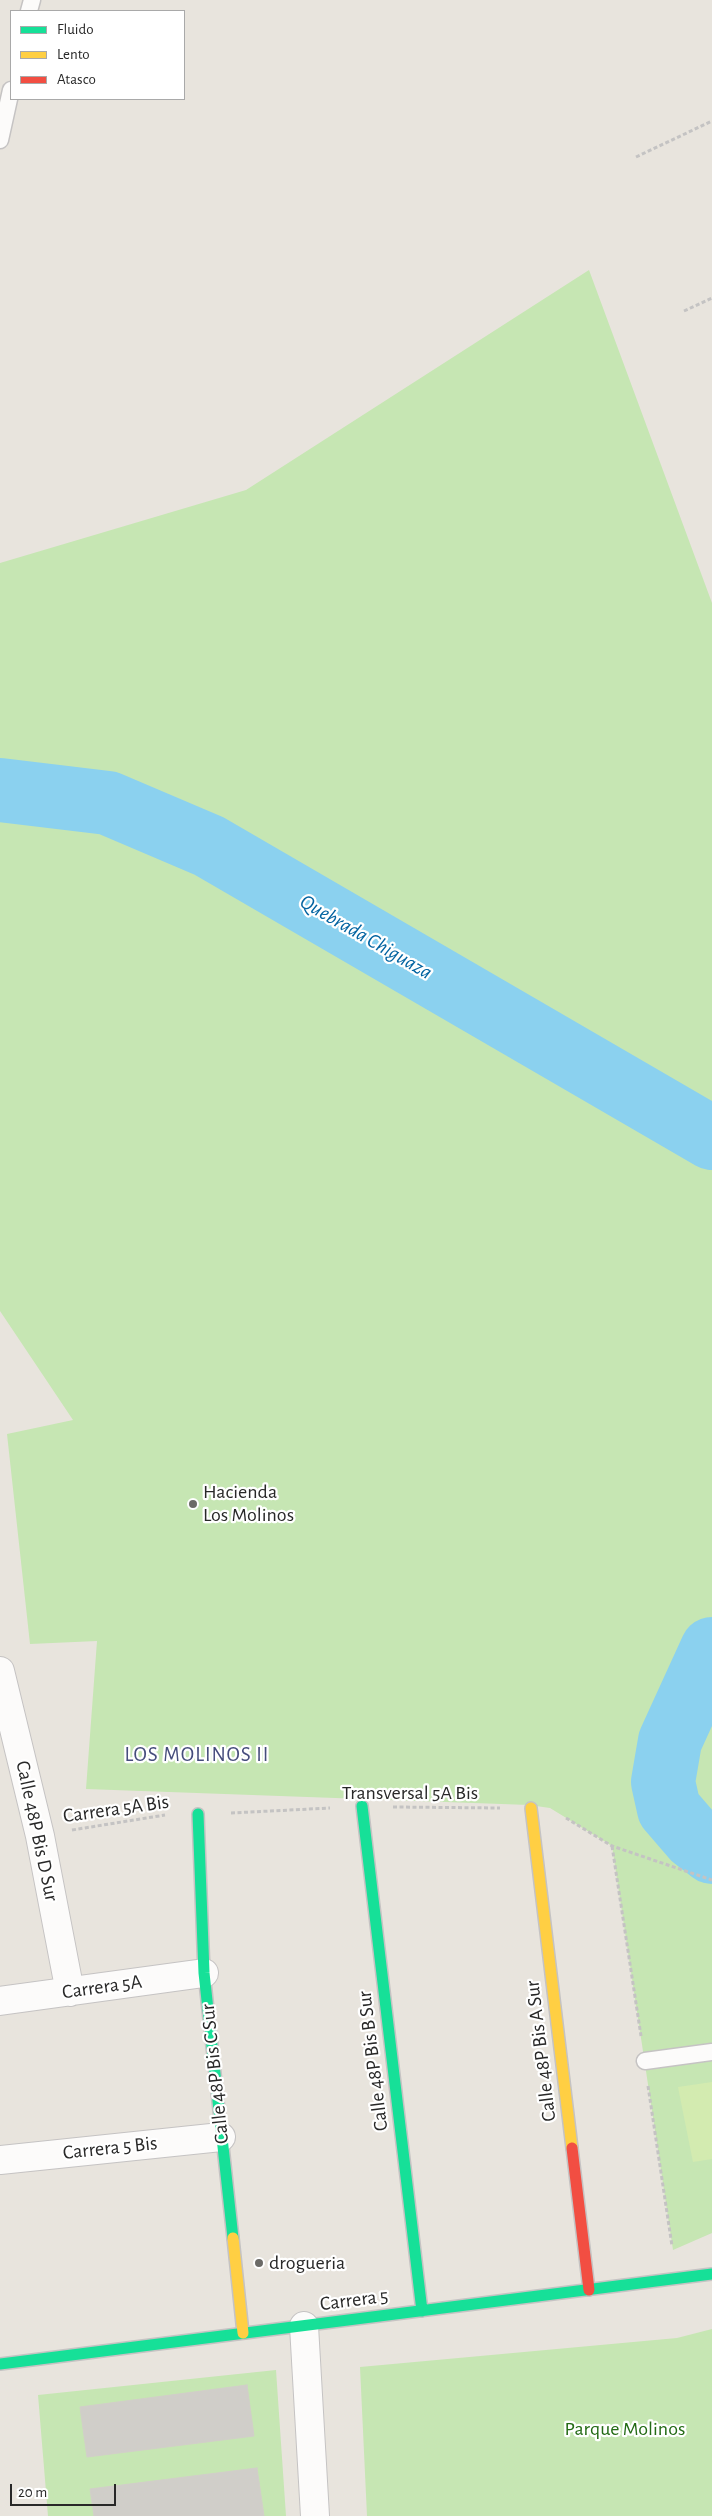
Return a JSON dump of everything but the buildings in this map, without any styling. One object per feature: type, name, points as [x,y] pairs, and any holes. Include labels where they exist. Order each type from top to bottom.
[{"type":"street","name":"Calle 48P Bis D Sur","points":[[0,1671],[40,1836],[70,1992]]},
{"type":"street","name":"Calle 48P Bis B Sur","points":[[362,1806],[422,2311]]},
{"type":"street","name":"Calle 48P Bis A Sur","points":[[530,1808],[589,2290]]},
{"type":"street","name":"Calle 48P Bis C Sur","points":[[198,1814],[204,1973],[243,2333]]},
{"type":"street","name":"Carrera 5A","points":[[0,2001],[204,1973]]},
{"type":"street","name":"Carrera 5 Bis","points":[[0,2160],[221,2137]]},
{"type":"street","name":"Carrera 5","points":[[0,2364],[712,2274]]},
{"type":"street","points":[[304,2326],[314,2516]]},
{"type":"lane","points":[[0,140],[10,95]]},
{"type":"lane","points":[[645,2061],[712,2052]]},
{"type":"path","points":[[636,157],[712,121]]},
{"type":"path","points":[[684,311],[712,298]]},
{"type":"path","name":"Transversal 5A Bis","points":[[198,1814],[362,1806],[550,1808],[612,1846],[712,1880]]},
{"type":"path","name":"Carrera 5A Bis","points":[[40,1836],[119,1821],[165,1815],[198,1814]]},
{"type":"green space","points":[[589,270],[712,603],[712,2233],[673,2250],[612,1846],[550,1808],[529,1805],[86,1789],[97,1641],[30,1644],[7,1434],[73,1420],[0,1311],[0,563],[246,490]]},
{"type":"green space","points":[[712,2082],[712,2159],[693,2162],[678,2087]]},
{"type":"green space","name":"Parque Molinos","points":[[712,2329],[712,2516],[367,2516],[360,2367],[677,2338]]},
{"type":"green space","points":[[276,2370],[286,2516],[48,2516],[38,2395]]},
{"type":"waterway","name":"Quebrada Chiguaza","points":[[0,790],[108,803],[209,846],[712,1138]]},
{"type":"waterway","name":"Quebrada Chiguaza","points":[[712,1649],[670,1741],[663,1782],[669,1809],[694,1838],[712,1852]]},
{"type":"traffic: fast","points":[[362,1806],[422,2311]]},
{"type":"traffic: fast","points":[[198,1814],[204,1973],[233,2238]]},
{"type":"traffic: fast","points":[[0,2364],[712,2274]]},
{"type":"traffic: slow","points":[[531,1808],[572,2148]]},
{"type":"traffic: slow","points":[[233,2238],[243,2333]]},
{"type":"traffic: jam","points":[[572,2148],[589,2290]]},
{"type":"place","name":"Hacienda Los Molinos","points":[[193,1504]]},
{"type":"place","name":"drogueria","points":[[259,2263]]},
{"type":"district","name":"LOS MOLINOS II","points":[[197,1755]]}]
